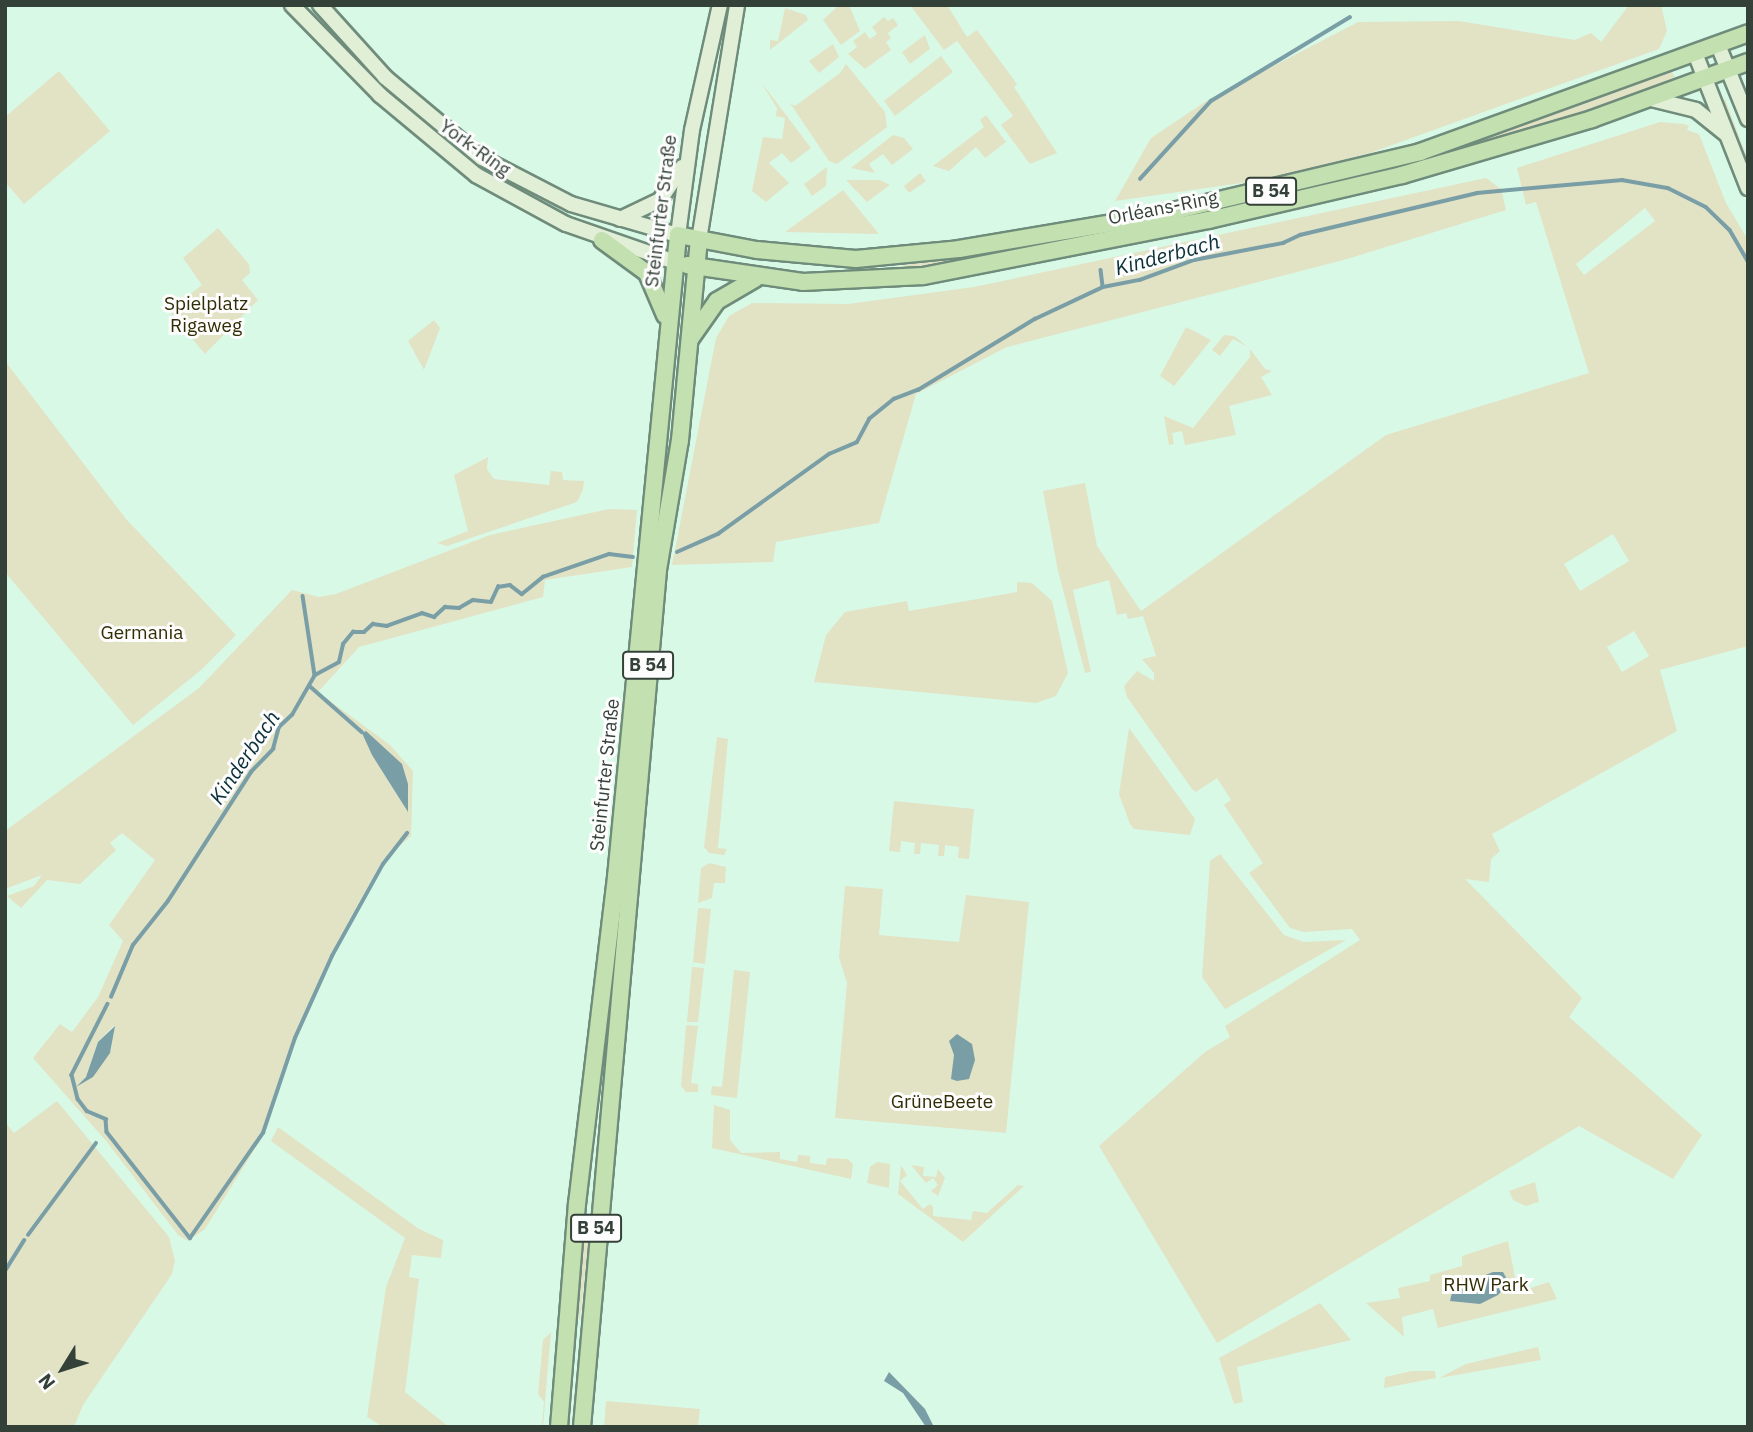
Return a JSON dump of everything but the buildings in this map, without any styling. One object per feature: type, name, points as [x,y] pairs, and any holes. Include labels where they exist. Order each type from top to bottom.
[{"type":"main road","name":"York-Ring","points":[[292,5],[373,89],[454,159],[533,209],[602,240],[675,262]]},
{"type":"main road","name":"York-Ring","points":[[320,5],[385,77],[475,153],[534,188],[619,220],[678,235]]},
{"type":"main road","name":"Steinfurter Straße","points":[[559,1427],[577,1204],[616,877],[678,235],[687,156],[720,5]]},
{"type":"main road","name":"Steinfurter Straße","points":[[582,1427],[658,570],[680,440],[695,267],[737,5]]},
{"type":"main road","name":"Orléans-Ring","points":[[699,240],[856,259],[959,249],[1137,219],[1420,152],[1748,33]]},
{"type":"main road","points":[[1718,45],[1748,120]]},
{"type":"main road","points":[[1695,53],[1748,188]]},
{"type":"main road","name":"Orléans-Ring","points":[[675,262],[757,278],[833,283],[923,276],[1209,220],[1445,164],[1651,99],[1748,62]]},
{"type":"main road","points":[[1651,99],[1696,110],[1729,138]]},
{"type":"main road","points":[[619,220],[660,200],[687,156]]},
{"type":"main road","name":"B 54","points":[[678,235],[699,240]]},
{"type":"main road","points":[[602,240],[651,278],[668,331]]},
{"type":"main road","points":[[689,340],[725,294],[757,278]]},
{"type":"green space","points":[[839,5],[849,5],[860,31],[841,45],[823,20]]},
{"type":"green space","points":[[910,5],[947,5],[967,37],[977,30],[1017,84],[1014,87],[1057,153],[1030,164],[1001,125],[1013,116],[957,41],[944,50]]},
{"type":"green space","points":[[1629,5],[1661,5],[1667,31],[1659,49],[1370,153],[1263,180],[1115,201],[1151,138],[1208,100],[1358,22],[1459,21],[1575,40],[1591,33],[1601,42]]},
{"type":"green space","points":[[785,8],[806,15],[808,20],[770,50],[770,40],[778,41]]},
{"type":"green space","points":[[884,17],[888,21],[893,18],[898,25],[888,33],[891,38],[886,42],[891,50],[865,69],[848,54],[857,47],[853,41],[865,32],[870,39],[877,34],[872,27]]},
{"type":"green space","points":[[925,35],[930,49],[910,64],[902,52]]},
{"type":"green space","points":[[833,44],[839,57],[819,73],[809,61]]},
{"type":"green space","points":[[941,56],[953,72],[895,116],[884,101]]},
{"type":"green space","points":[[846,64],[885,112],[887,127],[837,164],[829,161],[790,103],[795,106],[840,73]]},
{"type":"green space","points":[[1670,69],[1675,77],[1590,112],[1453,155],[1301,194],[1300,191],[1507,130]]},
{"type":"green space","points":[[59,71],[110,131],[24,204],[5,182],[5,117]]},
{"type":"green space","points":[[761,82],[811,148],[791,163],[782,153],[769,163],[789,183],[766,202],[752,191],[763,137],[782,139],[785,118],[776,116],[777,108]]},
{"type":"green space","points":[[1725,99],[1748,160],[1748,172],[1722,101]]},
{"type":"green space","points":[[986,115],[1006,142],[985,158],[976,147],[949,171],[933,166],[984,127],[980,120]]},
{"type":"green space","points":[[1660,122],[1684,124],[1689,126],[1687,130],[1699,134],[1726,203],[1748,240],[1748,646],[1660,670],[1677,731],[1492,834],[1500,851],[1491,859],[1489,882],[1465,879],[1582,998],[1569,1017],[1702,1135],[1673,1179],[1579,1126],[1217,1343],[1099,1146],[1205,1052],[1230,1037],[1225,1026],[1360,940],[1352,929],[1304,932],[1290,928],[1249,873],[1263,863],[1224,805],[1231,800],[1217,778],[1196,792],[1192,789],[1127,697],[1124,686],[1137,671],[1154,681],[1154,673],[1142,659],[1156,656],[1143,616],[1128,619],[1126,613],[1117,615],[1109,580],[1073,590],[1091,672],[1085,673],[1058,571],[1043,491],[1085,483],[1097,546],[1141,611],[1386,435],[1589,373],[1536,202],[1526,205],[1517,168]],"holes":[[[1645,208],[1655,221],[1584,275],[1576,264]],[[1613,534],[1629,561],[1580,591],[1564,564]],[[1634,631],[1649,656],[1622,672],[1607,647]]]},
{"type":"green space","points":[[893,135],[904,138],[913,149],[892,165],[883,154],[869,164],[875,173],[851,168]]},
{"type":"green space","points":[[827,167],[826,186],[812,196],[804,184]]},
{"type":"green space","points":[[920,173],[926,181],[909,193],[904,186]]},
{"type":"green space","points":[[1486,178],[1501,189],[1506,210],[1347,259],[1007,347],[916,394],[879,523],[776,542],[773,562],[672,565],[716,338],[729,316],[752,303],[848,304],[974,287]]},
{"type":"green space","points":[[846,180],[880,180],[890,185],[867,202]]},
{"type":"green space","points":[[843,190],[879,234],[785,232]]},
{"type":"green space","points":[[1291,193],[1292,196],[900,273],[869,272]]},
{"type":"green space","name":"Spielplatz Rigaweg","points":[[218,228],[249,264],[250,273],[242,280],[258,300],[205,354],[169,311],[202,285],[183,258]]},
{"type":"green space","points":[[434,320],[440,328],[424,370],[408,341]]},
{"type":"green space","points":[[1186,327],[1211,340],[1174,386],[1160,376]]},
{"type":"green space","points":[[1224,335],[1234,336],[1248,347],[1233,339],[1220,356],[1212,350]]},
{"type":"green space","points":[[1250,349],[1265,369],[1272,371],[1261,377],[1272,395],[1229,406],[1236,435],[1185,445],[1182,431],[1172,433],[1174,444],[1169,445],[1164,416],[1193,428],[1250,357]]},
{"type":"green space","name":"Germania","points":[[5,361],[126,519],[236,635],[201,670],[133,725],[5,572]]},
{"type":"green space","points":[[488,457],[487,469],[494,479],[549,485],[551,471],[562,472],[563,480],[584,481],[583,490],[577,502],[447,546],[437,543],[468,531],[454,475]]},
{"type":"green space","points":[[609,509],[637,510],[632,567],[545,580],[543,597],[359,647],[318,692],[390,745],[413,771],[411,836],[382,861],[328,959],[293,1039],[264,1134],[205,1229],[188,1241],[178,1235],[107,1142],[33,1058],[60,1024],[72,1032],[98,997],[123,941],[109,925],[155,860],[122,833],[110,843],[116,850],[80,884],[47,880],[21,908],[7,896],[34,886],[42,875],[5,889],[5,831],[199,688],[292,590],[319,597],[336,594],[490,535]],"holes":[[[408,784],[407,811],[394,789]],[[114,1025],[111,1050],[99,1066],[76,1087],[86,1077],[98,1042]]]},
{"type":"green space","points":[[1017,582],[1032,583],[1052,601],[1068,673],[1056,696],[1036,703],[814,682],[826,635],[845,612],[907,601],[909,611],[1017,592]]},
{"type":"green space","points":[[1129,728],[1195,819],[1190,835],[1134,829],[1130,824],[1119,794]]},
{"type":"green space","points":[[717,737],[728,739],[718,848],[727,849],[724,855],[709,853],[704,847]]},
{"type":"green space","points":[[894,801],[974,809],[969,859],[958,858],[959,847],[945,845],[944,856],[938,856],[939,845],[921,843],[920,854],[914,854],[915,843],[901,841],[900,852],[889,851]]},
{"type":"green space","points":[[1220,854],[1284,935],[1304,942],[1346,940],[1225,1009],[1202,977],[1210,861]]},
{"type":"green space","points":[[709,863],[726,867],[725,883],[714,883],[712,898],[698,903],[701,868]]},
{"type":"green space","name":"GrüneBeete","points":[[845,886],[883,889],[879,935],[959,942],[966,895],[1029,902],[1006,1133],[835,1118],[847,983],[839,957]]},
{"type":"green space","points":[[698,908],[711,909],[705,964],[693,962]]},
{"type":"green space","points":[[692,967],[704,968],[698,1022],[687,1022]]},
{"type":"green space","points":[[734,970],[750,972],[737,1098],[711,1095],[712,1086],[722,1087]]},
{"type":"green space","points":[[686,1025],[698,1026],[691,1083],[698,1084],[698,1092],[686,1092],[681,1086]]},
{"type":"green space","points":[[57,1101],[169,1237],[175,1261],[172,1274],[83,1405],[74,1427],[5,1427],[5,1122],[14,1133]]},
{"type":"green space","points":[[714,1105],[730,1110],[730,1140],[741,1153],[780,1152],[780,1159],[797,1162],[798,1155],[810,1156],[810,1163],[826,1165],[827,1158],[848,1159],[853,1164],[851,1179],[712,1148]]},
{"type":"green space","points":[[278,1127],[419,1229],[443,1240],[441,1258],[412,1255],[409,1277],[419,1279],[405,1392],[449,1427],[383,1427],[367,1417],[386,1287],[405,1238],[271,1141]]},
{"type":"green space","points":[[877,1162],[890,1164],[889,1188],[867,1183],[870,1167]]},
{"type":"green space","points":[[901,1165],[907,1175],[900,1181],[923,1209],[930,1204],[933,1207],[933,1216],[971,1220],[973,1211],[987,1213],[1018,1185],[1024,1186],[963,1242],[898,1194]]},
{"type":"green space","points":[[911,1165],[924,1167],[923,1176],[936,1177],[938,1169],[945,1178],[938,1196],[931,1191],[938,1185],[933,1178],[926,1183]]},
{"type":"green space","points":[[1535,1182],[1539,1202],[1526,1206],[1513,1200],[1509,1191]]},
{"type":"green space","points":[[583,1218],[591,1219],[580,1320],[574,1313]]},
{"type":"green space","name":"RHW Park","points":[[1508,1241],[1518,1292],[1549,1282],[1557,1299],[1438,1328],[1433,1309],[1402,1317],[1404,1337],[1366,1303],[1400,1298],[1398,1288],[1430,1281],[1430,1275],[1462,1266],[1462,1256]]},
{"type":"green space","points":[[1320,1303],[1351,1340],[1237,1367],[1243,1402],[1234,1404],[1219,1358]]},
{"type":"green space","points":[[551,1332],[542,1427],[544,1402],[538,1394],[543,1340]]},
{"type":"green space","points":[[1538,1347],[1541,1360],[1439,1378],[1466,1364]]},
{"type":"green space","points":[[1412,1371],[1435,1371],[1436,1378],[1384,1388],[1385,1377]]},
{"type":"green space","points":[[606,1401],[700,1409],[698,1427],[604,1427]]},
{"type":"water","points":[[366,731],[402,764],[408,784],[408,812],[372,755],[362,733]]},
{"type":"water","points":[[115,1026],[110,1053],[93,1077],[76,1087],[86,1077],[98,1042]]},
{"type":"water","points":[[957,1034],[972,1044],[975,1060],[969,1079],[957,1081],[951,1079],[954,1055],[949,1041]]},
{"type":"water","points":[[1493,1272],[1503,1272],[1509,1283],[1498,1295],[1480,1304],[1450,1301],[1453,1288]]},
{"type":"water","points":[[889,1372],[925,1409],[934,1427],[926,1427],[903,1393],[884,1381]]},
{"type":"waterway","points":[[1140,179],[1211,101],[1350,17]]},
{"type":"waterway","name":"Kinderbach","points":[[677,552],[718,534],[829,454],[857,442],[869,419],[894,399],[918,390],[1035,319],[1103,287],[1140,280],[1194,260],[1283,243],[1300,235],[1477,193],[1622,180],[1668,188],[1706,207],[1730,230],[1748,261]]},
{"type":"waterway","points":[[1101,270],[1103,287]]},
{"type":"waterway","name":"Kinderbach","points":[[111,997],[133,945],[168,901],[251,772],[273,749],[279,727],[292,715],[315,675],[339,662],[343,644],[353,632],[364,632],[373,624],[387,626],[422,613],[434,617],[445,607],[459,608],[473,600],[491,602],[498,587],[510,585],[522,594],[543,577],[609,554],[633,557]]},
{"type":"waterway","points":[[303,596],[315,675]]},
{"type":"waterway","points":[[311,687],[362,732]]},
{"type":"waterway","points":[[108,1004],[72,1075],[78,1099],[87,1111],[106,1119],[107,1132],[190,1238],[263,1133],[295,1038],[332,956],[383,864],[407,833]]},
{"type":"waterway","name":"Kinderbach","points":[[28,1235],[96,1143]]},
{"type":"waterway","name":"Kinderbach","points":[[5,1271],[24,1241]]}]
